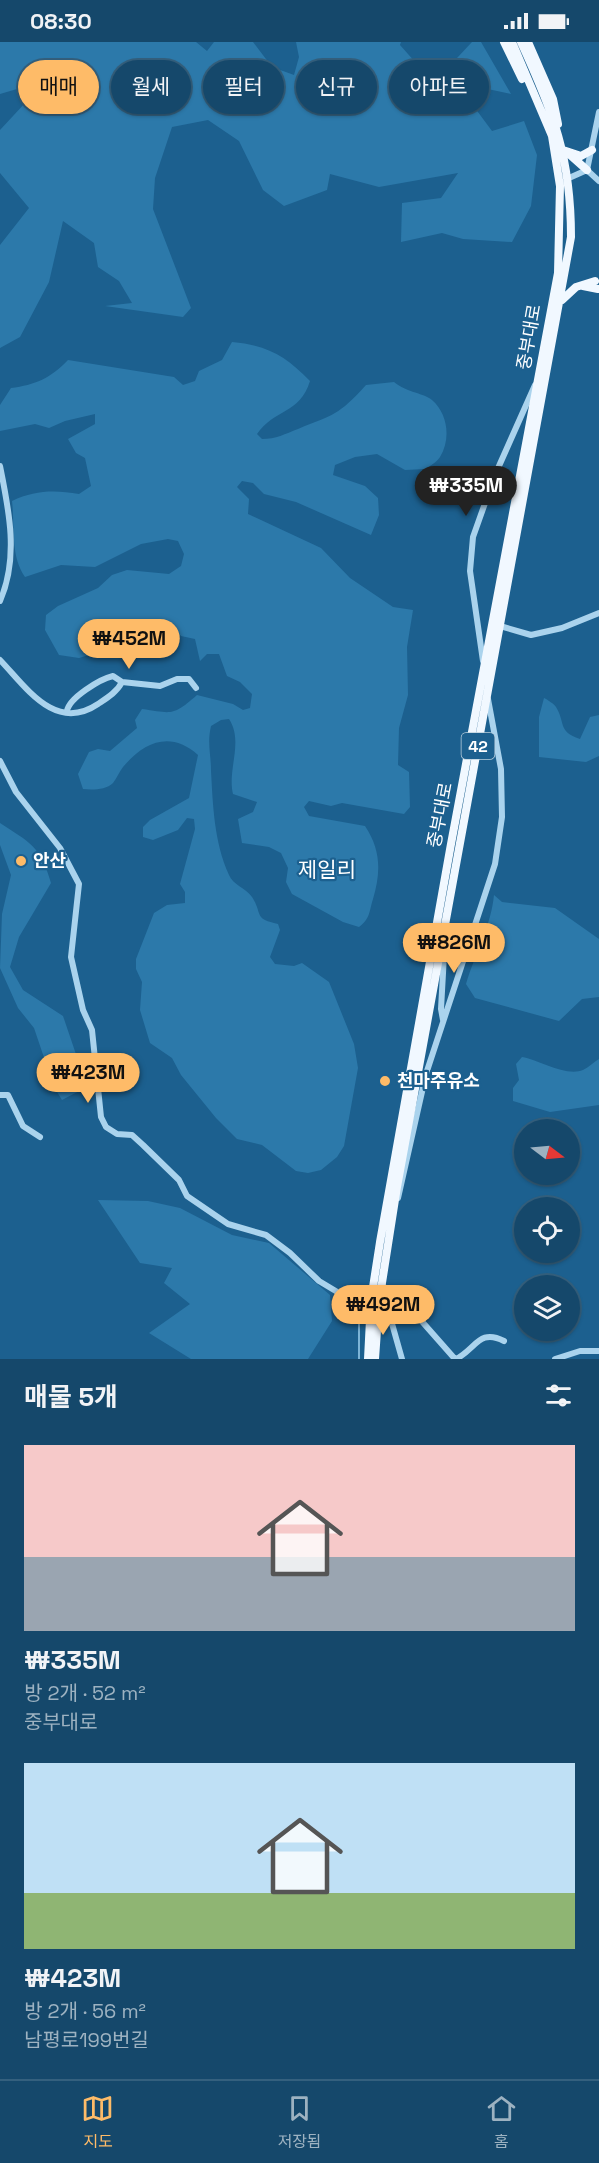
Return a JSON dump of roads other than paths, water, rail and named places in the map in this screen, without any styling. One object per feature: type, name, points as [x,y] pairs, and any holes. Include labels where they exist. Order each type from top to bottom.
[{"type":"main road","points":[[504,42],[555,134]]},
{"type":"main road","name":"42","points":[[512,42],[555,134]]},
{"type":"main road","name":"42","points":[[520,42],[544,94],[555,134]]},
{"type":"main road","points":[[528,42],[558,113],[555,134]]},
{"type":"main road","name":"중부대로","points":[[375,1359],[375,1301],[381,1286],[571,237],[566,152],[555,134]]},
{"type":"main road","name":"중부대로","points":[[368,1359],[375,1301],[451,844],[558,273],[561,225],[555,134]]},
{"type":"main road","points":[[566,152],[580,156],[592,150]]},
{"type":"main road","points":[[566,152],[587,170]]},
{"type":"main road","points":[[560,303],[576,287],[596,285]]},
{"type":"street","points":[[587,170],[599,112]]},
{"type":"street","points":[[569,178],[587,170]]},
{"type":"street","points":[[587,170],[599,181]]},
{"type":"street","points":[[485,670],[470,571],[473,537],[495,476],[538,379]]},
{"type":"street","points":[[0,466],[8,503],[12,554],[0,601]]},
{"type":"street","points":[[500,626],[531,635],[562,628],[599,613]]},
{"type":"street","points":[[0,660],[28,693],[54,709],[76,714],[89,710],[111,695],[122,682]]},
{"type":"street","points":[[67,711],[76,699],[101,681],[113,676],[122,682],[160,686],[183,678],[189,679],[195,688]]},
{"type":"street","points":[[394,1208],[404,1184],[426,1074],[487,895],[502,817],[501,769],[487,696]]},
{"type":"street","points":[[0,761],[16,792],[60,848],[78,884],[71,957],[82,1010],[92,1030],[101,1117],[106,1127],[117,1134],[132,1135],[179,1180],[187,1196],[228,1224],[266,1235],[290,1253],[319,1281],[339,1293],[387,1306],[402,1359]]},
{"type":"street","points":[[443,1020],[441,1009],[444,932]]},
{"type":"street","points":[[0,1095],[8,1095],[23,1126],[40,1137]]},
{"type":"street","points":[[381,1286],[403,1300],[455,1359],[464,1356],[485,1336],[504,1341]]},
{"type":"street","points":[[585,1351],[586,1359]]},
{"type":"street","points":[[555,1359],[585,1351],[599,1351]]},
{"type":"waterway","points":[[359,1303],[359,1359]]},
{"type":"place","name":"안산","points":[[21,861]]},
{"type":"place","name":"천마주유소","points":[[385,1081]]},
{"type":"district","name":"제일리","points":[[327,870]]}]
